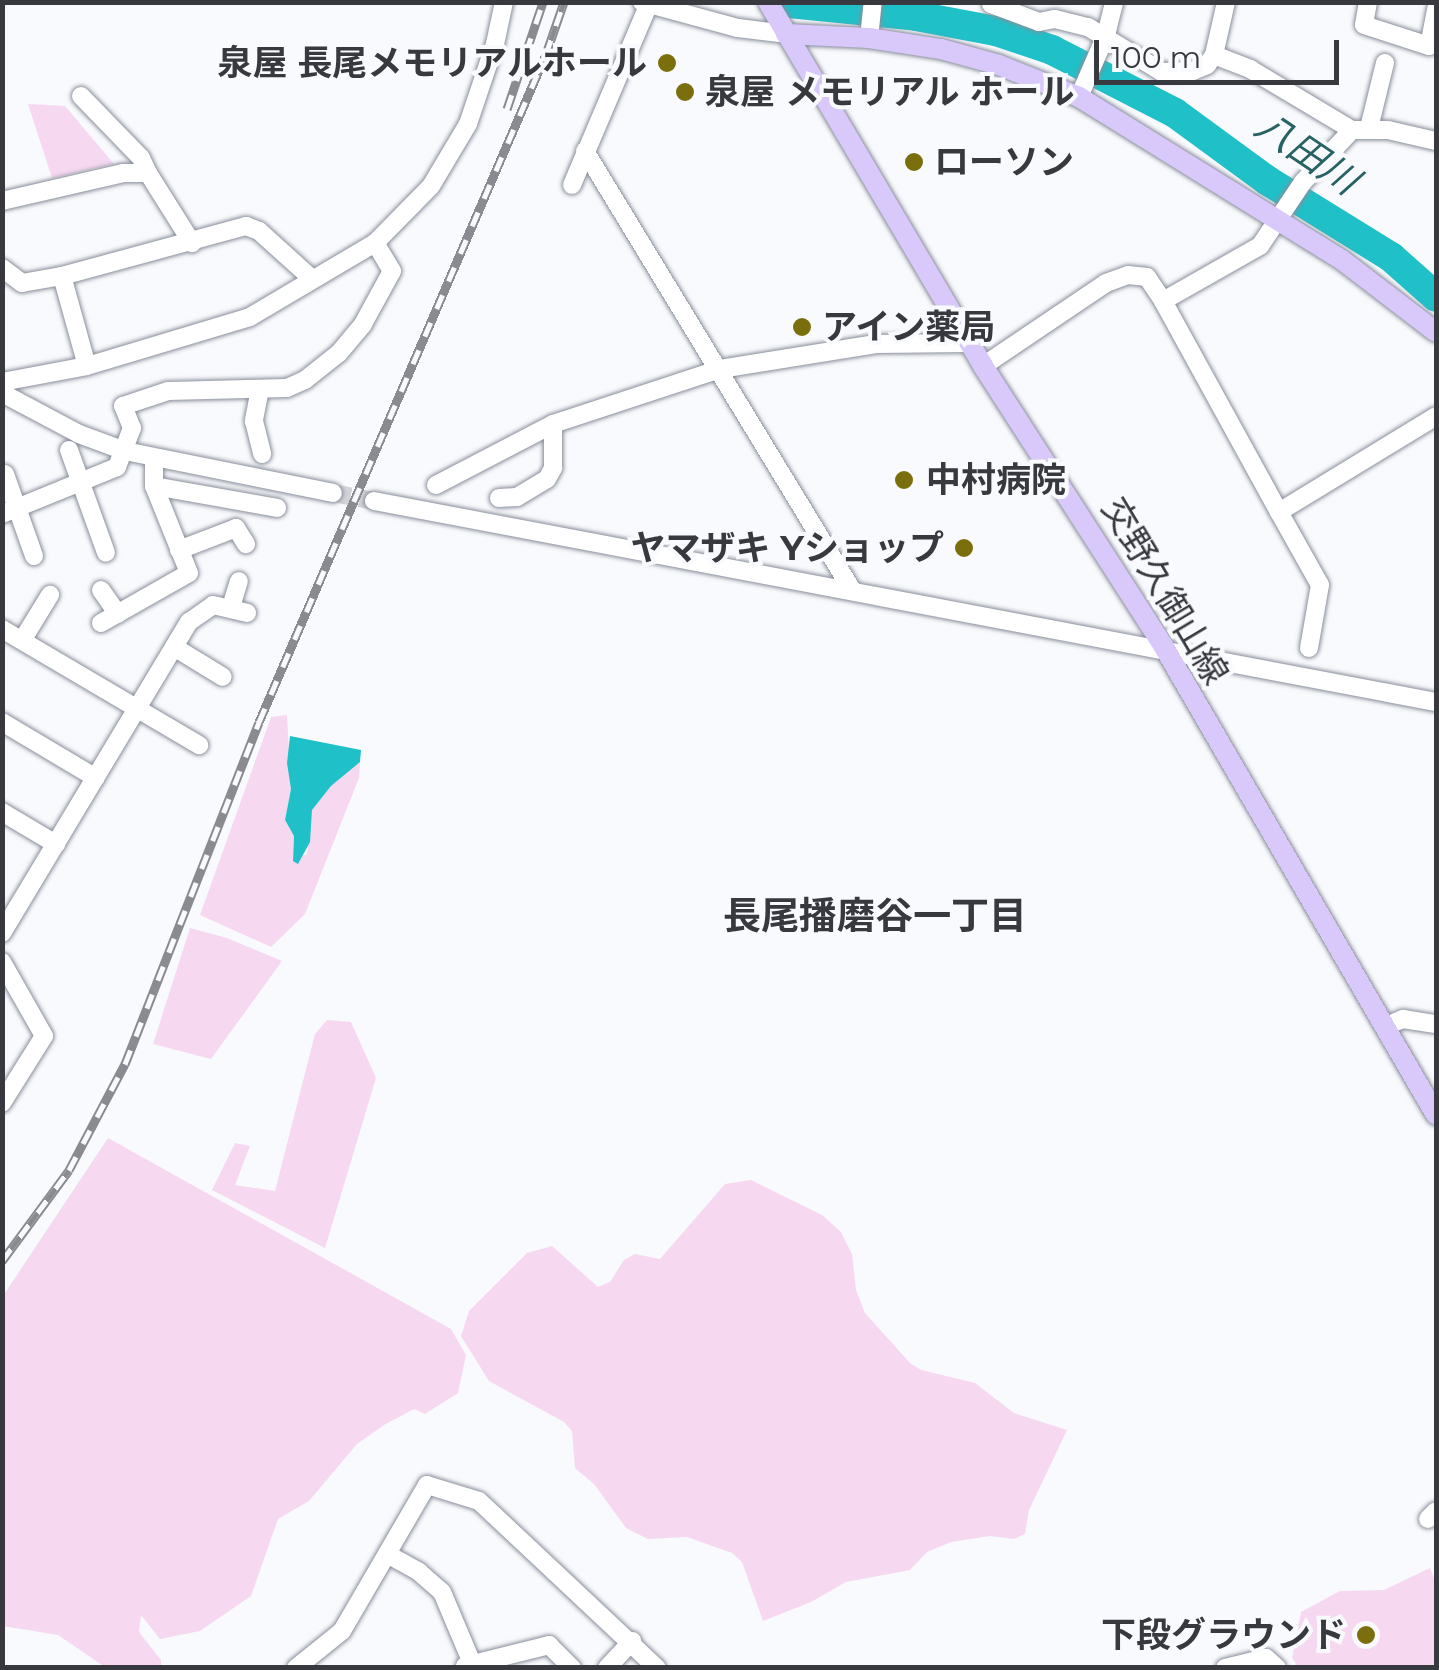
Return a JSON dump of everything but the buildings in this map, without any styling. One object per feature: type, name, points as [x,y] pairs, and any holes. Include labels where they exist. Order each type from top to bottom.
[{"type":"main road","points":[[776,18],[942,49],[999,65],[1079,97],[1280,214],[1436,332]]},
{"type":"main road","name":"交野久御山線","points":[[776,18],[983,366],[1091,528],[1164,647],[1436,1115]]},
{"type":"street","points":[[2,382],[86,366],[250,317],[375,243],[430,186],[468,124],[495,44],[504,2]]},
{"type":"street","points":[[870,34],[873,2]]},
{"type":"street","points":[[1079,97],[1106,35],[1114,2]]},
{"type":"street","points":[[991,4],[1040,22],[1055,18],[1106,35],[1162,72],[1193,71],[1214,55],[1226,2]]},
{"type":"street","points":[[1368,2],[1364,26],[1429,46],[1436,8]]},
{"type":"street","points":[[572,185],[645,3],[738,28],[776,18]]},
{"type":"street","points":[[1214,55],[1250,69],[1360,129],[1436,141]]},
{"type":"street","points":[[1163,301],[1260,246],[1303,182],[1360,129],[1384,64]]},
{"type":"street","points":[[81,96],[141,158],[192,243]]},
{"type":"street","points":[[585,151],[852,590]]},
{"type":"street","points":[[2,200],[122,173],[148,173]]},
{"type":"street","points":[[2,268],[22,282],[62,276],[246,226],[259,231],[311,278]]},
{"type":"street","points":[[10,512],[117,467],[132,428],[124,406],[168,391],[287,388],[304,380],[339,353],[362,324],[392,271],[375,243]]},
{"type":"street","points":[[62,276],[86,366]]},
{"type":"street","points":[[983,366],[1117,279],[1147,277],[1320,585],[1308,648]]},
{"type":"street","points":[[436,485],[553,424],[720,369],[876,344],[969,343]]},
{"type":"street","points":[[260,388],[254,420],[262,454]]},
{"type":"street","points":[[2,393],[79,434],[125,452],[333,493]]},
{"type":"street","points":[[1280,512],[1436,416]]},
{"type":"street","points":[[499,498],[517,498],[547,479],[553,468],[553,424]]},
{"type":"street","points":[[69,450],[106,553]]},
{"type":"street","points":[[101,590],[110,618],[188,573],[154,486],[154,460]]},
{"type":"street","points":[[4,474],[10,512],[34,556]]},
{"type":"street","points":[[154,486],[277,508]]},
{"type":"street","points":[[220,534],[228,499]]},
{"type":"street","points":[[374,500],[1164,647],[1298,678],[1436,702]]},
{"type":"street","points":[[179,550],[236,528],[246,544]]},
{"type":"street","points":[[2,933],[10,905],[56,844],[189,622],[213,605],[239,610],[239,581]]},
{"type":"street","points":[[23,639],[50,596]]},
{"type":"street","points":[[2,629],[199,745]]},
{"type":"street","points":[[174,647],[223,677]]},
{"type":"street","points":[[2,722],[96,778]]},
{"type":"street","points":[[2,812],[56,844]]},
{"type":"street","points":[[2,962],[44,1036],[2,1104]]},
{"type":"street","points":[[1384,1028],[1403,1019],[1436,1024]]},
{"type":"street","points":[[296,1668],[342,1631],[427,1486],[480,1501],[657,1668]]},
{"type":"street","points":[[387,1554],[420,1572],[442,1592],[466,1665],[549,1644],[572,1668]]},
{"type":"street","points":[[608,1668],[632,1641]]},
{"type":"street","points":[[1225,1668],[1266,1658],[1276,1668]]},
{"type":"shaded area","points":[[28,104],[65,106],[114,164],[52,178]]},
{"type":"shaded area","points":[[287,715],[291,789],[285,820],[294,836],[293,861],[307,854],[312,810],[331,786],[360,762],[359,778],[305,914],[271,947],[200,915],[271,717]]},
{"type":"shaded area","points":[[190,928],[227,938],[282,961],[211,1059],[153,1044]]},
{"type":"shaded area","points":[[327,1020],[351,1022],[376,1078],[325,1248],[212,1190],[235,1143],[250,1146],[235,1185],[275,1191],[315,1034]]},
{"type":"shaded area","points":[[108,1138],[451,1329],[466,1355],[458,1393],[425,1414],[414,1409],[384,1425],[357,1444],[309,1501],[278,1519],[251,1596],[200,1631],[160,1639],[141,1615],[139,1632],[161,1660],[161,1667],[105,1667],[58,1635],[3,1626],[3,1296]]},
{"type":"shaded area","points":[[751,1180],[822,1215],[841,1232],[852,1254],[856,1290],[865,1313],[910,1363],[921,1370],[975,1383],[1014,1413],[1067,1430],[1029,1510],[1025,1534],[1014,1539],[990,1536],[951,1542],[927,1552],[910,1570],[846,1582],[811,1602],[763,1621],[742,1562],[732,1553],[687,1537],[648,1539],[626,1528],[594,1484],[575,1468],[572,1431],[564,1422],[489,1381],[461,1336],[469,1311],[527,1253],[552,1246],[598,1287],[610,1282],[624,1260],[635,1254],[660,1259],[725,1184]]},
{"type":"shaded area","name":"下段グラウンド","points":[[1430,1568],[1436,1583],[1436,1667],[1298,1667],[1292,1658],[1301,1612],[1340,1591],[1384,1590]]},
{"type":"water","points":[[290,736],[361,750],[360,762],[331,786],[312,810],[310,842],[298,864],[293,861],[294,836],[285,820],[291,789],[287,763]]},
{"type":"waterway","name":"八田川","points":[[779,2],[916,16],[996,31],[1052,50],[1175,113],[1268,181],[1391,257],[1436,297]]},
{"type":"tunnel","points":[[333,493],[374,501]]},
{"type":"railway","points":[[507,109],[543,2]]},
{"type":"railway","points":[[2,1261],[69,1170],[125,1064],[259,722],[546,54],[564,2]]},
{"type":"place","name":"泉屋 長尾メモリアルホール","points":[[667,63]]},
{"type":"place","name":"泉屋 メモリアル ホール","points":[[685,92]]},
{"type":"place","name":"ローソン","points":[[914,162]]},
{"type":"place","name":"アイン薬局","points":[[802,327]]},
{"type":"place","name":"中村病院","points":[[904,480]]},
{"type":"place","name":"ヤマザキ Yショップ","points":[[964,548]]},
{"type":"place","name":"下段グラウンド","points":[[1366,1635]]},
{"type":"district","name":"長尾播磨谷一丁目","points":[[875,916]]}]
